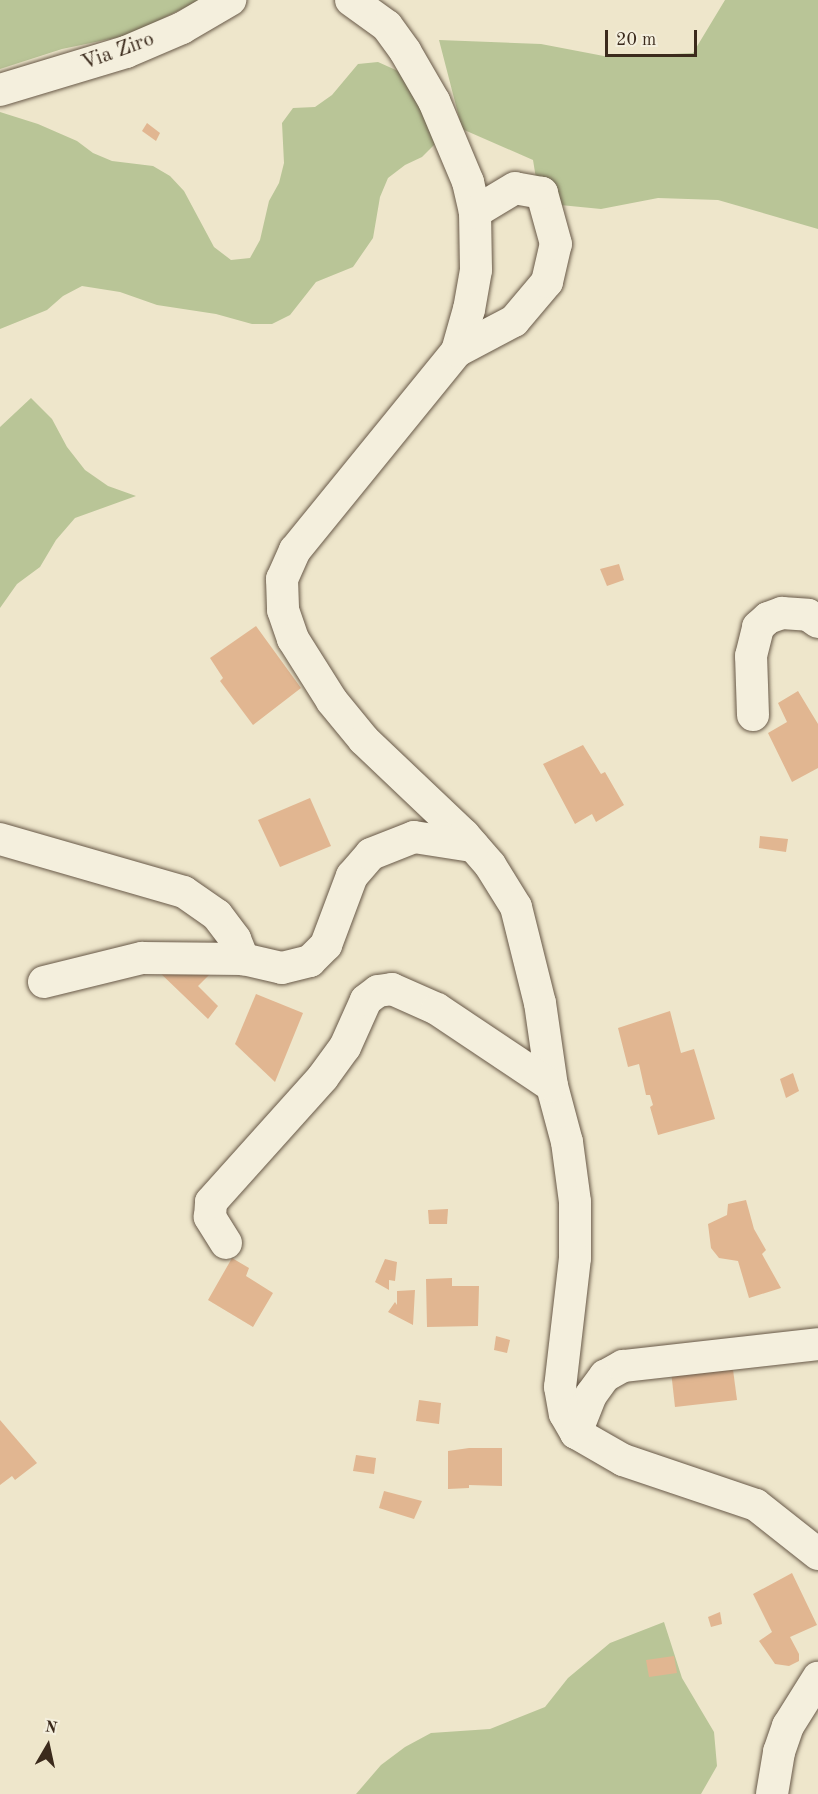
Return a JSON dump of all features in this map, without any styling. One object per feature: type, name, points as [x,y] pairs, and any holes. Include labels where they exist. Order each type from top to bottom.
[{"type":"street","name":"Via Ziro","points":[[0,90],[126,52],[182,28],[230,0]]},
{"type":"street","points":[[351,0],[387,26],[405,51],[434,101],[468,182],[475,212],[476,270],[470,309],[457,351],[296,550],[282,579],[283,610],[293,639],[332,701],[364,740],[425,797],[490,865],[516,907],[540,1003],[552,1086],[567,1143],[575,1202],[575,1257],[560,1387],[565,1414],[576,1433],[623,1460],[756,1505],[796,1534],[818,1554]]},
{"type":"street","points":[[457,351],[513,321],[547,282],[556,244],[542,193],[515,188],[475,212]]},
{"type":"street","points":[[753,715],[751,656],[758,627],[768,618],[782,613],[807,615],[818,622]]},
{"type":"street","points":[[414,837],[422,821],[425,797]]},
{"type":"street","points":[[44,982],[142,958],[243,959],[282,968],[310,961],[326,945],[352,876],[370,854],[414,837],[473,846]]},
{"type":"street","points":[[0,839],[184,892],[217,915],[235,939],[243,959]]},
{"type":"street","points":[[226,1244],[210,1217],[212,1202],[329,1069],[345,1047],[366,1000],[378,991],[392,989],[437,1009],[552,1086]]},
{"type":"street","points":[[576,1433],[591,1395],[605,1376],[623,1366],[818,1344]]},
{"type":"street","points":[[772,1794],[779,1752],[788,1726],[818,1678]]},
{"type":"green space","points":[[0,0],[200,0],[129,35],[62,49],[0,69]]},
{"type":"green space","points":[[725,0],[818,0],[818,229],[718,200],[658,198],[601,209],[540,203],[533,160],[462,129],[439,40],[541,44],[609,57],[693,53]]},
{"type":"green space","points":[[378,62],[398,71],[413,86],[439,140],[422,157],[405,165],[388,178],[380,197],[373,238],[353,267],[316,282],[290,315],[272,324],[252,324],[216,314],[157,305],[120,292],[82,286],[63,296],[47,310],[0,329],[0,112],[38,124],[77,141],[93,153],[112,161],[153,166],[170,176],[184,191],[214,247],[231,260],[250,258],[260,240],[269,201],[279,183],[284,163],[282,123],[293,108],[315,107],[332,95],[358,64]]},
{"type":"green space","points":[[31,398],[52,419],[67,447],[85,470],[108,486],[136,496],[75,518],[56,540],[40,567],[17,584],[0,608],[0,427]]},
{"type":"green space","points":[[664,1622],[682,1678],[714,1732],[717,1766],[701,1794],[356,1794],[381,1765],[405,1747],[431,1733],[490,1729],[545,1707],[568,1678],[610,1643]]},
{"type":"building","points":[[147,123],[160,133],[156,141],[142,131]]},
{"type":"building","points":[[619,564],[624,580],[607,586],[600,569]]},
{"type":"building","points":[[256,626],[301,688],[253,725],[220,681],[223,678],[210,658]]},
{"type":"building","points":[[798,691],[818,724],[818,768],[792,782],[768,733],[787,722],[778,703]]},
{"type":"building","points":[[583,745],[601,774],[605,772],[624,805],[596,822],[592,814],[575,824],[543,764]]},
{"type":"building","points":[[310,798],[331,846],[280,867],[258,820]]},
{"type":"building","points":[[760,836],[788,839],[786,852],[759,848]]},
{"type":"building","points":[[157,970],[212,972],[198,986],[218,1006],[208,1019]]},
{"type":"building","points":[[256,994],[303,1013],[275,1082],[235,1044]]},
{"type":"building","points":[[670,1011],[681,1053],[694,1049],[715,1119],[658,1135],[650,1107],[653,1105],[650,1095],[646,1095],[639,1064],[628,1067],[618,1028]]},
{"type":"building","points":[[793,1073],[799,1091],[786,1098],[780,1079]]},
{"type":"building","points":[[746,1200],[754,1229],[766,1250],[762,1254],[781,1288],[749,1298],[738,1261],[719,1258],[711,1248],[708,1224],[727,1215],[728,1204]]},
{"type":"building","points":[[448,1209],[447,1224],[429,1224],[428,1210]]},
{"type":"building","points":[[232,1258],[249,1268],[246,1276],[273,1293],[253,1327],[208,1300]]},
{"type":"building","points":[[385,1259],[397,1262],[395,1281],[389,1280],[389,1290],[375,1282]]},
{"type":"building","points":[[452,1278],[452,1286],[479,1286],[478,1326],[427,1327],[426,1279]]},
{"type":"building","points":[[415,1290],[413,1325],[388,1312],[395,1302],[397,1305],[397,1291]]},
{"type":"building","points":[[496,1336],[510,1340],[507,1353],[494,1350]]},
{"type":"building","points":[[732,1362],[737,1400],[675,1407],[671,1371]]},
{"type":"building","points":[[419,1400],[441,1403],[439,1424],[416,1421]]},
{"type":"building","points":[[0,1420],[37,1463],[15,1480],[12,1476],[0,1485]]},
{"type":"building","points":[[469,1448],[502,1448],[502,1486],[469,1485],[469,1488],[448,1489],[448,1451]]},
{"type":"building","points":[[356,1455],[376,1458],[374,1474],[353,1471]]},
{"type":"building","points":[[384,1491],[422,1501],[414,1519],[379,1508]]},
{"type":"building","points":[[792,1573],[817,1625],[790,1637],[799,1654],[799,1661],[789,1666],[775,1664],[759,1641],[772,1632],[753,1594]]},
{"type":"building","points":[[720,1612],[722,1624],[711,1627],[708,1617]]},
{"type":"building","points":[[674,1656],[677,1673],[649,1677],[646,1660]]}]
